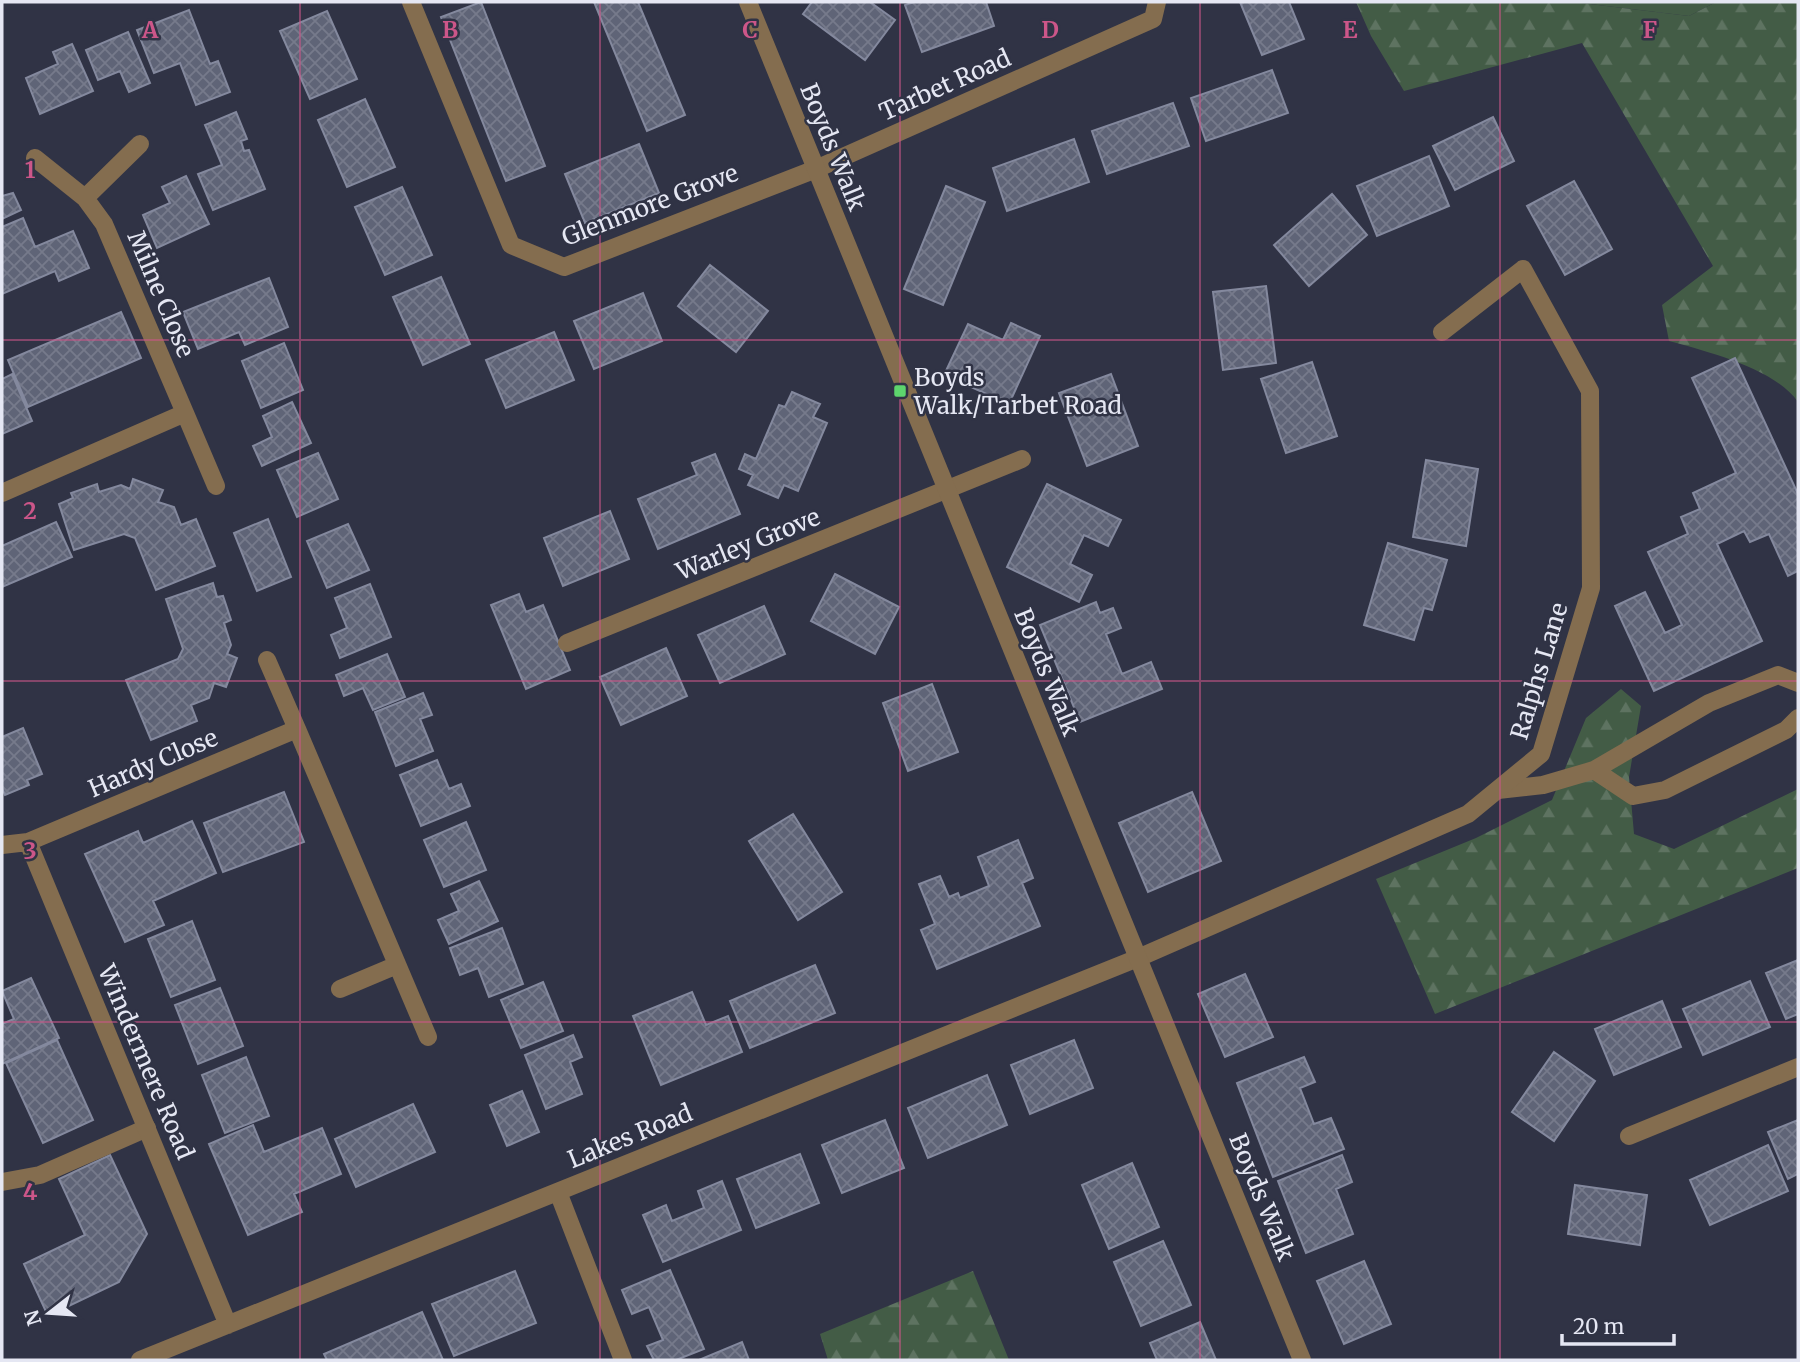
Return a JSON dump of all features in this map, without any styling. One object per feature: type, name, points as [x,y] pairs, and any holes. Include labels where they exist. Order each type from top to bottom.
[{"type":"street","name":"Glenmore Grove","points":[[411,2],[511,245],[564,267],[816,169]]},
{"type":"street","name":"Boyds Walk","points":[[748,2],[1302,1360]]},
{"type":"street","name":"Tarbet Road","points":[[816,169],[1153,19],[1157,2]]},
{"type":"street","points":[[85,198],[140,145]]},
{"type":"street","name":"Milne Close","points":[[35,158],[85,198],[104,223],[216,485]]},
{"type":"street","name":"Ralphs Lane","points":[[1138,958],[1468,814],[1541,754],[1591,588],[1590,391],[1523,269],[1442,332]]},
{"type":"street","points":[[2,493],[185,413]]},
{"type":"street","name":"Warley Grove","points":[[567,643],[1022,459]]},
{"type":"street","points":[[267,660],[428,1037]]},
{"type":"street","points":[[1498,790],[1543,785],[1594,770],[1709,703],[1746,686],[1778,675],[1798,683]]},
{"type":"street","points":[[1594,770],[1633,796],[1665,790],[1786,730],[1798,718]]},
{"type":"street","name":"Hardy Close","points":[[28,842],[297,729]]},
{"type":"street","points":[[2,845],[28,842]]},
{"type":"street","name":"Windermere Road","points":[[28,842],[228,1325]]},
{"type":"street","name":"Lakes Road","points":[[140,1360],[1138,958]]},
{"type":"street","points":[[340,989],[397,965]]},
{"type":"street","points":[[1629,1136],[1798,1067]]},
{"type":"street","points":[[2,1182],[40,1175],[146,1128]]},
{"type":"street","points":[[558,1192],[623,1360]]},
{"type":"green space","points":[[1356,2],[1573,2],[1689,16],[1716,2],[1798,2],[1798,402],[1788,390],[1757,371],[1720,356],[1669,341],[1662,305],[1713,266],[1582,43],[1404,91],[1371,36]]},
{"type":"green space","points":[[1573,2],[1716,2],[1689,16]]},
{"type":"green space","points":[[1621,689],[1641,706],[1629,777],[1634,834],[1674,849],[1798,789],[1798,868],[1435,1014],[1376,879],[1476,838],[1552,800],[1586,718]]},
{"type":"green space","points":[[973,1271],[1009,1360],[828,1360],[820,1334]]},
{"type":"building","points":[[481,2],[545,166],[506,181],[441,17]]},
{"type":"building","points":[[594,2],[638,2],[685,115],[647,131]]},
{"type":"building","points":[[812,2],[870,2],[895,20],[865,60],[803,14]]},
{"type":"building","points":[[914,2],[986,2],[994,26],[922,52],[905,5]]},
{"type":"building","points":[[1240,2],[1289,2],[1304,39],[1262,55]]},
{"type":"building","points":[[189,10],[210,64],[218,61],[230,92],[196,105],[180,63],[154,73],[137,30]]},
{"type":"building","points":[[327,11],[357,79],[310,99],[280,31]]},
{"type":"building","points":[[128,32],[150,83],[129,92],[120,71],[98,80],[86,50]]},
{"type":"building","points":[[72,44],[93,91],[40,114],[26,78],[58,64],[53,52]]},
{"type":"building","points":[[1272,70],[1288,113],[1206,141],[1191,98]]},
{"type":"building","points":[[365,99],[395,167],[347,187],[318,120]]},
{"type":"building","points":[[1173,103],[1189,146],[1107,174],[1092,131]]},
{"type":"building","points":[[236,112],[247,139],[241,141],[244,151],[249,150],[265,189],[213,210],[198,174],[222,165],[205,125]]},
{"type":"building","points":[[1493,117],[1514,161],[1455,190],[1433,146]]},
{"type":"building","points":[[1074,139],[1089,182],[1007,211],[993,168]]},
{"type":"building","points":[[639,144],[659,193],[585,223],[565,174]]},
{"type":"building","points":[[1429,156],[1449,206],[1377,236],[1357,186]]},
{"type":"building","points":[[186,176],[209,224],[157,248],[143,215],[170,203],[162,187]]},
{"type":"building","points":[[1574,181],[1612,249],[1565,275],[1527,206]]},
{"type":"building","points":[[946,186],[985,202],[943,305],[904,289]]},
{"type":"building","points":[[402,187],[432,255],[385,275],[355,207]]},
{"type":"building","points":[[13,193],[21,210],[2,219],[2,196]]},
{"type":"building","points":[[1332,194],[1367,235],[1309,286],[1274,245]]},
{"type":"building","points":[[23,218],[35,247],[73,231],[89,268],[59,281],[55,271],[2,294],[2,227]]},
{"type":"building","points":[[710,265],[768,311],[736,352],[678,306]]},
{"type":"building","points":[[441,277],[470,344],[423,365],[393,297]]},
{"type":"building","points":[[269,278],[288,327],[245,345],[239,332],[198,349],[183,312]]},
{"type":"building","points":[[1266,286],[1276,363],[1223,370],[1213,292]]},
{"type":"building","points":[[643,293],[662,341],[594,369],[574,321]]},
{"type":"building","points":[[121,312],[141,358],[28,407],[8,360]]},
{"type":"building","points":[[1011,323],[1040,336],[1009,404],[944,375],[968,324],[1003,340]]},
{"type":"building","points":[[554,332],[574,380],[506,408],[486,360]]},
{"type":"building","points":[[284,343],[303,390],[261,408],[242,361]]},
{"type":"building","points":[[1735,358],[1798,494],[1798,571],[1788,576],[1769,534],[1750,542],[1744,531],[1717,544],[1762,641],[1654,691],[1615,606],[1645,592],[1665,633],[1682,625],[1648,552],[1688,534],[1681,517],[1700,509],[1693,493],[1736,473],[1692,378]]},
{"type":"building","points":[[1312,362],[1337,436],[1286,453],[1261,379]]},
{"type":"building","points":[[12,374],[32,421],[2,434],[2,379]]},
{"type":"building","points":[[1111,374],[1138,446],[1087,466],[1059,393]]},
{"type":"building","points":[[792,392],[820,404],[813,417],[827,423],[798,491],[784,485],[778,498],[748,485],[753,475],[739,469],[745,454],[756,459],[779,405],[785,407]]},
{"type":"building","points":[[292,402],[311,443],[262,466],[253,446],[272,437],[263,416]]},
{"type":"building","points":[[318,453],[338,499],[297,517],[277,470]]},
{"type":"building","points":[[715,454],[740,514],[658,549],[638,499],[697,475],[692,463]]},
{"type":"building","points":[[1426,460],[1478,469],[1466,546],[1413,537]]},
{"type":"building","points":[[133,479],[163,490],[158,502],[174,507],[181,525],[196,519],[215,566],[156,590],[135,538],[124,534],[74,550],[59,504],[73,498],[71,493],[97,484],[99,492],[121,485],[130,489]]},
{"type":"building","points":[[1047,484],[1121,520],[1108,546],[1084,535],[1070,564],[1092,575],[1079,602],[1007,567]]},
{"type":"building","points":[[610,511],[629,559],[563,586],[544,538]]},
{"type":"building","points":[[268,519],[291,577],[257,591],[234,533]]},
{"type":"building","points":[[56,522],[72,557],[2,587],[2,546]]},
{"type":"building","points":[[348,524],[369,570],[327,588],[307,541]]},
{"type":"building","points":[[1388,543],[1447,560],[1432,610],[1424,608],[1414,640],[1364,625]]},
{"type":"building","points":[[835,574],[899,607],[875,654],[811,621]]},
{"type":"building","points":[[213,583],[217,597],[223,596],[231,620],[224,623],[231,645],[227,654],[237,658],[226,687],[214,683],[209,698],[191,705],[197,721],[151,740],[126,680],[178,659],[183,649],[166,599]]},
{"type":"building","points":[[370,584],[391,637],[340,658],[331,635],[347,628],[335,598]]},
{"type":"building","points":[[519,594],[526,612],[543,605],[570,670],[526,689],[491,605]]},
{"type":"building","points":[[1096,602],[1100,613],[1113,608],[1121,628],[1106,634],[1122,674],[1151,662],[1162,689],[1080,722],[1040,625]]},
{"type":"building","points":[[764,606],[785,654],[720,683],[698,635]]},
{"type":"building","points":[[666,648],[687,696],[621,725],[600,677]]},
{"type":"building","points":[[387,654],[405,697],[373,710],[363,688],[344,696],[336,675]]},
{"type":"building","points":[[932,684],[958,752],[908,771],[883,703]]},
{"type":"building","points":[[423,693],[432,715],[420,719],[433,751],[396,766],[375,712]]},
{"type":"building","points":[[23,728],[42,774],[27,780],[29,785],[5,795],[2,788],[2,737]]},
{"type":"building","points":[[437,760],[449,789],[461,784],[470,806],[421,826],[400,775]]},
{"type":"building","points":[[284,792],[304,842],[223,872],[204,823]]},
{"type":"building","points":[[1192,792],[1221,861],[1148,892],[1119,823]]},
{"type":"building","points":[[793,814],[842,892],[798,920],[749,841]]},
{"type":"building","points":[[192,821],[216,873],[153,901],[164,925],[125,942],[85,854],[138,831],[143,843]]},
{"type":"building","points":[[466,822],[486,870],[444,887],[424,840]]},
{"type":"building","points":[[1018,840],[1033,878],[1022,883],[1040,926],[937,969],[921,930],[935,924],[919,884],[940,876],[949,897],[958,893],[960,898],[989,886],[978,857]]},
{"type":"building","points":[[479,881],[498,921],[449,944],[438,920],[459,911],[451,894]]},
{"type":"building","points":[[192,921],[215,980],[171,997],[148,939]]},
{"type":"building","points":[[502,928],[523,984],[489,997],[478,968],[460,975],[450,948]]},
{"type":"building","points":[[1798,960],[1798,1014],[1786,1019],[1766,973]]},
{"type":"building","points":[[815,965],[835,1013],[750,1048],[730,1001]]},
{"type":"building","points":[[1245,974],[1273,1037],[1225,1057],[1198,994]]},
{"type":"building","points":[[31,978],[59,1038],[2,1064],[2,1024],[14,1019],[2,991]]},
{"type":"building","points":[[1750,981],[1770,1027],[1703,1055],[1683,1009]]},
{"type":"building","points":[[543,982],[563,1031],[521,1048],[501,1000]]},
{"type":"building","points":[[220,988],[243,1046],[198,1064],[175,1005]]},
{"type":"building","points":[[692,992],[706,1025],[728,1016],[742,1052],[661,1085],[633,1016]]},
{"type":"building","points":[[1662,1001],[1681,1047],[1614,1075],[1595,1029]]},
{"type":"building","points":[[573,1035],[582,1057],[570,1062],[582,1094],[546,1109],[525,1055]]},
{"type":"building","points":[[57,1040],[93,1120],[43,1143],[6,1063]]},
{"type":"building","points":[[1074,1040],[1093,1088],[1030,1114],[1011,1065]]},
{"type":"building","points":[[1554,1052],[1595,1081],[1554,1141],[1512,1112]]},
{"type":"building","points":[[246,1057],[269,1116],[225,1133],[202,1075]]},
{"type":"building","points":[[1304,1057],[1315,1082],[1300,1088],[1314,1124],[1331,1118],[1344,1149],[1273,1177],[1237,1083]]},
{"type":"building","points":[[987,1075],[1007,1125],[928,1158],[908,1108]]},
{"type":"building","points":[[522,1091],[539,1132],[507,1146],[490,1105]]},
{"type":"building","points":[[413,1104],[435,1152],[356,1187],[335,1139]]},
{"type":"building","points":[[885,1120],[904,1168],[842,1193],[822,1145]]},
{"type":"building","points":[[1798,1120],[1798,1174],[1788,1179],[1768,1132]]},
{"type":"building","points":[[253,1125],[264,1152],[322,1128],[341,1174],[294,1194],[302,1212],[248,1235],[209,1144]]},
{"type":"building","points":[[1768,1145],[1788,1191],[1710,1225],[1690,1180]]},
{"type":"building","points":[[800,1154],[819,1203],[756,1228],[737,1179]]},
{"type":"building","points":[[110,1155],[147,1234],[119,1282],[48,1316],[24,1264],[85,1235],[59,1179]]},
{"type":"building","points":[[1342,1155],[1352,1182],[1336,1189],[1353,1234],[1306,1253],[1278,1181]]},
{"type":"building","points":[[1132,1163],[1159,1227],[1109,1249],[1082,1185]]},
{"type":"building","points":[[722,1181],[741,1230],[663,1262],[643,1215],[666,1205],[672,1221],[704,1208],[698,1191]]},
{"type":"building","points":[[1575,1185],[1647,1195],[1640,1245],[1568,1234]]},
{"type":"building","points":[[1163,1241],[1191,1305],[1141,1326],[1114,1262]]},
{"type":"building","points":[[1364,1261],[1391,1324],[1344,1344],[1317,1281]]},
{"type":"building","points":[[670,1270],[704,1349],[676,1360],[654,1360],[647,1346],[663,1340],[649,1307],[632,1314],[622,1290]]},
{"type":"building","points":[[515,1271],[536,1323],[454,1356],[432,1304]]},
{"type":"building","points":[[422,1312],[443,1360],[327,1360],[324,1354]]},
{"type":"building","points":[[1200,1322],[1216,1360],[1157,1360],[1150,1343]]},
{"type":"building","points":[[742,1342],[749,1360],[699,1360]]},
{"type":"place","name":"Boyds Walk/Tarbet Road","points":[[900,391]]}]
